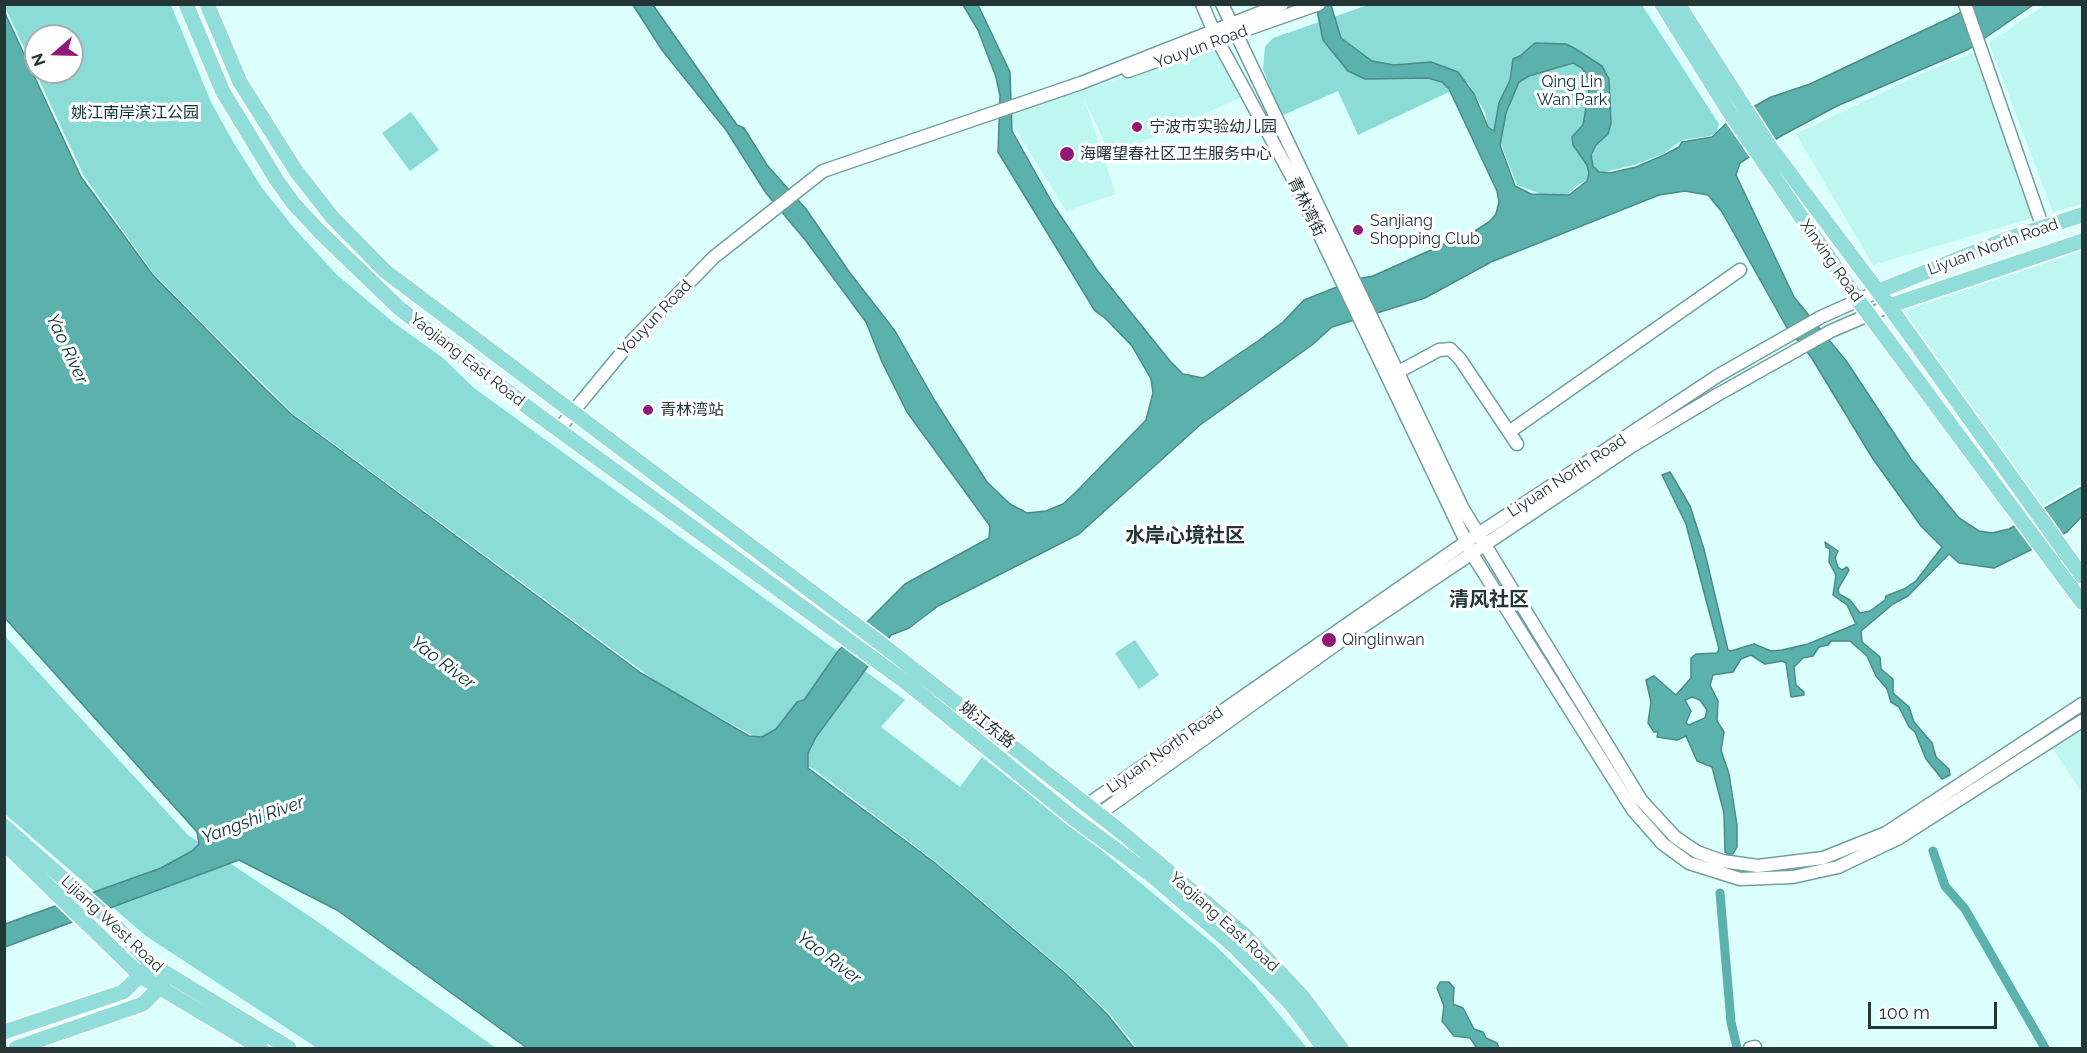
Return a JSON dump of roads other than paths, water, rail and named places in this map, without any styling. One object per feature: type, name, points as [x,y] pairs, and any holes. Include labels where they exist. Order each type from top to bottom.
[{"type":"main road","name":"Yaojiang East Road","points":[[186,4],[222,92],[293,203],[399,308],[558,429],[838,633]]},
{"type":"main road","name":"Yaojiang East Road","points":[[207,4],[240,82],[296,171],[333,218],[385,271],[849,620]]},
{"type":"main road","name":"Xinxing Road","points":[[1662,4],[1734,106],[1858,300],[2082,602]]},
{"type":"main road","name":"Xinxing Road","points":[[1678,4],[1734,106]]},
{"type":"main road","name":"Xinxing Road","points":[[1761,147],[1879,291],[2082,576]]},
{"type":"main road","name":"Liyuan North Road","points":[[1879,291],[2007,239],[2082,215]]},
{"type":"main road","name":"Liyuan North Road","points":[[1889,306],[2082,241]]},
{"type":"main road","name":"姚江东路","points":[[849,620],[1093,809]]},
{"type":"main road","name":"姚江东路","points":[[838,633],[1072,818],[1155,878],[1224,938],[1291,1004],[1324,1048]]},
{"type":"main road","name":"Yaojiang East Road","points":[[1093,809],[1245,935],[1302,996],[1341,1048]]},
{"type":"main road","name":"Lijiang West Road","points":[[4,825],[60,884],[94,929],[146,970],[289,1048]]},
{"type":"main road","name":"Lijiang West Road","points":[[4,843],[108,918],[146,970]]},
{"type":"main road","points":[[4,1032],[123,992],[146,970]]},
{"type":"main road","name":"Lijiang West Road","points":[[163,980],[261,1048]]},
{"type":"main road","points":[[16,1048],[143,1004],[163,980]]},
{"type":"street","name":"青林湾街","points":[[1202,4],[1215,36],[1348,281]]},
{"type":"street","name":"青林湾街","points":[[1222,4],[1348,281]]},
{"type":"street","name":"Youyun Road","points":[[1234,29],[1282,4]]},
{"type":"street","name":"Youyun Road","points":[[558,429],[643,329],[714,257],[796,190],[823,171],[1234,29],[1319,4]]},
{"type":"street","points":[[1965,4],[2043,228]]},
{"type":"street","points":[[1509,432],[1740,270]]},
{"type":"street","points":[[1348,281],[1469,548],[1633,810],[1663,844],[1689,863],[1740,879],[1793,877],[1838,867],[1899,838],[2082,721]]},
{"type":"street","name":"Liyuan North Road","points":[[1093,809],[1338,643],[1469,548],[1719,375],[1821,317],[1879,291]]},
{"type":"street","name":"Liyuan North Road","points":[[1481,540],[1716,394],[1831,331],[1889,306]]},
{"type":"street","points":[[1365,316],[1398,372],[1463,510],[1641,801],[1675,837],[1697,852],[1722,861],[1758,866],[1823,858],[1886,833],[2082,704]]},
{"type":"street","points":[[1398,372],[1439,350],[1450,349],[1460,359],[1517,444]]},
{"type":"water","points":[[633,5],[653,5],[737,125],[744,128],[767,165],[806,209],[850,273],[895,331],[935,401],[987,482],[1010,504],[1027,513],[1046,511],[1063,504],[1076,492],[1146,420],[1153,393],[1151,379],[1132,346],[1095,311],[998,152],[1000,96],[996,77],[978,30],[963,5],[978,5],[1010,72],[1012,131],[1054,206],[1097,270],[1170,361],[1183,374],[1203,378],[1283,322],[1304,300],[1357,279],[1373,276],[1478,229],[1496,214],[1499,202],[1497,191],[1449,89],[1442,82],[1428,78],[1365,79],[1348,71],[1323,40],[1316,5],[1331,5],[1341,38],[1372,61],[1394,65],[1431,62],[1458,72],[1474,94],[1488,127],[1494,131],[1499,103],[1510,80],[1513,59],[1535,43],[1566,44],[1574,48],[1602,66],[1609,79],[1611,123],[1608,134],[1596,145],[1591,155],[1593,166],[1599,172],[1610,173],[1636,167],[1664,155],[1679,147],[1682,142],[1712,137],[1730,120],[1771,97],[1810,84],[1956,15],[1971,5],[2033,5],[1969,49],[1837,106],[1781,136],[1740,163],[1736,175],[1794,297],[1847,362],[1911,459],[1959,518],[1979,531],[1992,533],[2009,529],[2082,487],[2082,516],[2067,532],[1994,568],[1959,563],[1949,554],[1908,596],[1893,604],[1861,631],[1862,642],[1880,657],[1881,669],[1893,679],[1893,693],[1909,707],[1914,722],[1932,743],[1936,757],[1949,769],[1950,775],[1942,779],[1926,759],[1915,732],[1909,727],[1899,707],[1891,702],[1887,689],[1876,676],[1867,656],[1850,641],[1831,641],[1828,645],[1819,647],[1813,656],[1803,658],[1794,667],[1796,685],[1804,692],[1804,695],[1791,697],[1786,663],[1782,661],[1765,664],[1751,655],[1741,659],[1733,672],[1713,675],[1710,685],[1718,701],[1717,721],[1724,732],[1721,750],[1729,774],[1737,825],[1737,847],[1733,854],[1725,852],[1724,813],[1712,767],[1697,761],[1686,736],[1677,740],[1657,737],[1658,732],[1654,732],[1648,723],[1651,702],[1646,680],[1654,676],[1676,695],[1691,678],[1691,658],[1696,654],[1717,653],[1719,649],[1686,524],[1662,475],[1670,472],[1690,506],[1704,549],[1728,650],[1731,651],[1754,644],[1771,651],[1782,650],[1808,644],[1856,624],[1847,605],[1833,595],[1836,575],[1829,562],[1830,549],[1826,547],[1825,542],[1838,551],[1835,558],[1838,567],[1842,570],[1847,567],[1849,570],[1838,589],[1839,594],[1850,600],[1860,613],[1870,611],[1885,600],[1886,596],[1916,581],[1942,547],[1921,526],[1873,459],[1811,357],[1786,326],[1722,212],[1708,195],[1685,191],[1659,195],[1491,262],[1425,298],[1332,327],[1312,345],[1200,425],[1079,534],[938,606],[909,628],[891,635],[816,737],[808,753],[808,768],[935,863],[1066,974],[1107,1014],[1134,1048],[527,1048],[337,910],[239,860],[5,947],[5,924],[161,868],[192,851],[199,844],[197,832],[5,618],[4,11],[24,54],[24,84],[38,84],[81,177],[152,274],[291,414],[641,673],[749,736],[762,737],[776,729],[797,702],[804,700],[838,651],[905,584],[989,538],[990,526],[907,412],[882,362],[866,322],[806,241],[766,193],[726,130],[662,50]],"holes":[[[1573,63],[1582,68],[1588,79],[1589,90],[1583,125],[1572,137],[1573,145],[1587,165],[1589,174],[1587,181],[1569,195],[1531,194],[1515,186],[1500,145],[1506,113],[1519,82],[1529,76]],[[1692,697],[1700,700],[1707,710],[1705,718],[1689,725],[1686,723],[1691,711],[1685,700]]]},
{"type":"water","points":[[1440,982],[1449,982],[1454,988],[1453,1004],[1463,1008],[1474,1029],[1483,1032],[1486,1038],[1497,1043],[1499,1048],[1477,1048],[1470,1038],[1454,1036],[1442,1021],[1444,1006],[1437,988]]},
{"type":"waterway","points":[[1933,851],[1945,886],[1965,909],[2045,1048]]},
{"type":"waterway","points":[[1720,893],[1731,1022],[1737,1048]]},
{"type":"place","name":"宁波市实验幼儿园","points":[[1137,127]]},
{"type":"place","name":"海曙望春社区卫生服务中心","points":[[1067,154]]},
{"type":"place","name":"Sanjiang Shopping Club","points":[[1358,230]]},
{"type":"place","name":"青林湾站","points":[[648,410]]},
{"type":"place","name":"Qinglinwan","points":[[1329,640]]},
{"type":"district","name":"水岸心境社区","points":[[1185,536]]},
{"type":"district","name":"清风社区","points":[[1489,600]]},
{"type":"park label","name":"Qing Lin Wan Park","points":[[1572,91]]},
{"type":"park label","name":"姚江南岸滨江公园","points":[[135,113]]},
{"type":"water label","name":"Yao River","points":[[67,349]]},
{"type":"water label","name":"Yao River","points":[[443,663]]},
{"type":"water label","name":"Yangshi River","points":[[253,820]]},
{"type":"water label","name":"Yao River","points":[[829,958]]}]
